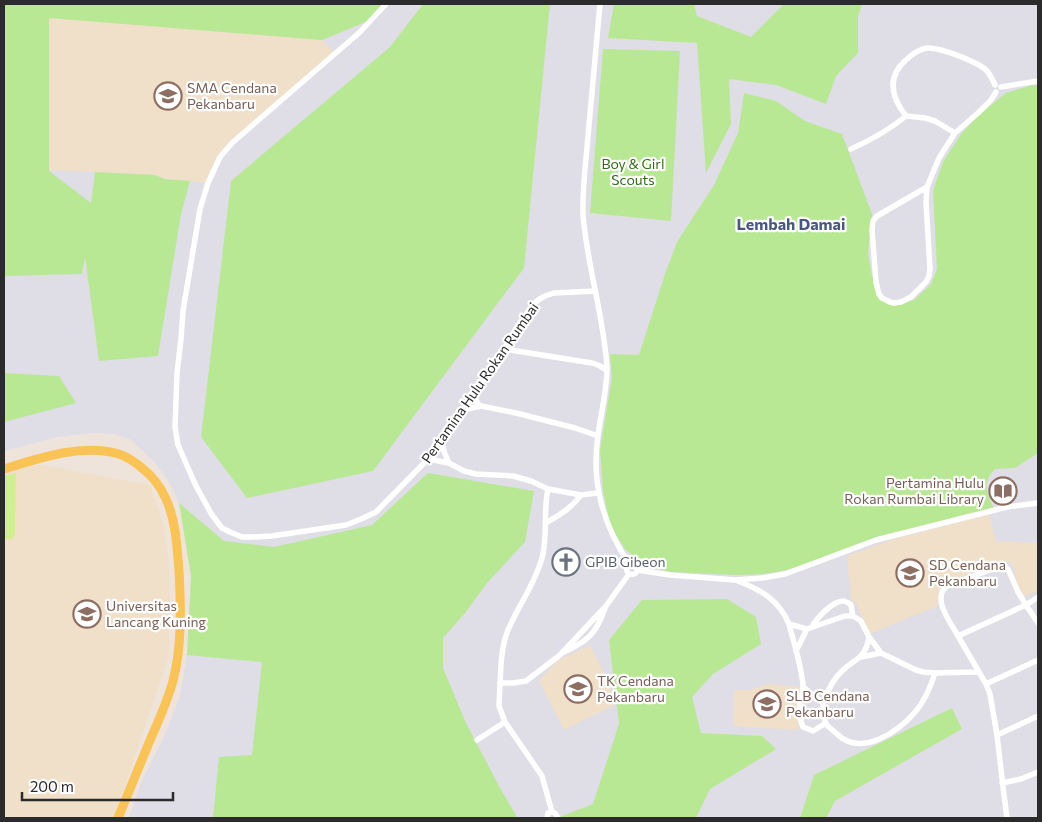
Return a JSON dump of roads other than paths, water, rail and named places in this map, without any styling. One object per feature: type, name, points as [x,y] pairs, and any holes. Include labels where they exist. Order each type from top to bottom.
[{"type":"main road","points":[[4,469],[33,460],[76,451],[92,450],[119,454],[145,470],[153,478],[169,506],[177,550],[179,584],[180,617],[177,662],[169,696],[118,818]]},
{"type":"street","name":"Pertamina Hulu Rokan Rumbai","points":[[386,4],[360,32],[232,144],[220,157],[208,183],[200,209],[183,311],[177,373],[175,427],[182,456],[212,515],[222,528],[252,538],[346,525],[376,512],[428,459],[452,422],[463,410],[526,314],[538,300],[554,293],[595,291]]},
{"type":"street","points":[[600,4],[583,195],[585,231],[604,339],[607,370],[598,436],[596,471],[598,493],[608,523],[616,542],[629,564]]},
{"type":"street","points":[[906,116],[900,109],[893,94],[893,81],[896,72],[904,61],[915,52],[926,48],[946,52],[984,68],[998,86]]},
{"type":"street","points":[[928,187],[888,209],[873,221],[876,282],[879,294],[890,302],[901,302],[911,297],[926,282],[929,276],[926,202],[928,187],[939,158],[955,132],[991,100],[996,92],[993,88],[1038,81]]},
{"type":"street","points":[[851,149],[872,139],[906,116],[935,121],[955,132]]},
{"type":"street","points":[[504,349],[592,363],[607,370]]},
{"type":"street","points":[[473,394],[481,406]]},
{"type":"street","points":[[463,410],[481,406],[539,418],[598,436]]},
{"type":"street","points":[[441,440],[450,463]]},
{"type":"street","points":[[428,459],[450,463],[464,471],[476,474],[513,476],[531,481],[548,489],[581,495],[598,493]]},
{"type":"street","points":[[548,489],[543,556],[535,578],[524,596],[506,637],[502,651],[499,706],[505,722],[542,776],[552,812],[558,818]]},
{"type":"street","points":[[546,523],[568,509],[581,495]]},
{"type":"street","points":[[637,570],[670,575],[735,580],[762,578],[785,574],[876,540],[1008,507],[1038,503]]},
{"type":"street","points":[[629,564],[635,564],[637,570]]},
{"type":"street","points":[[629,564],[626,569],[629,574]]},
{"type":"street","points":[[1008,818],[997,735],[986,684],[946,614],[941,601],[941,592],[947,586],[1005,566],[1026,606],[1038,623]]},
{"type":"street","points":[[500,683],[526,681],[560,654],[606,606],[629,574],[634,574],[637,570]]},
{"type":"street","points":[[735,580],[753,587],[780,607],[789,624],[804,687],[800,700],[801,724],[803,727],[813,731],[826,723]]},
{"type":"street","points":[[958,636],[1026,606],[1038,597]]},
{"type":"street","points":[[796,651],[809,628],[816,620],[840,601],[851,605],[853,616]]},
{"type":"street","points":[[560,654],[588,639],[601,620],[606,606]]},
{"type":"street","points":[[789,624],[809,628],[845,616],[853,616],[861,622],[881,653],[916,670],[935,673],[978,672]]},
{"type":"street","points":[[869,637],[867,648],[861,657],[842,671],[833,681],[823,703],[826,723],[846,741],[857,744],[873,742],[896,730],[917,710],[932,684],[935,673]]},
{"type":"street","points":[[861,657],[881,653]]},
{"type":"street","points":[[986,684],[1038,660]]},
{"type":"street","points":[[804,687],[823,703]]},
{"type":"street","points":[[997,735],[1038,716]]},
{"type":"street","points":[[477,740],[505,722]]},
{"type":"street","points":[[1002,783],[1021,779],[1038,772]]},
{"type":"street","points":[[547,818],[548,813],[552,812]]},
{"type":"place","name":"SMA Cendana Pekanbaru","points":[[168,96]]},
{"type":"place","name":"Pertamina Hulu Rokan Rumbai Library","points":[[1003,491]]},
{"type":"place","name":"GPIB Gibeon","points":[[566,562]]},
{"type":"place","name":"SD Cendana Pekanbaru","points":[[910,573]]},
{"type":"place","name":"Universitas Lancang Kuning","points":[[87,614]]},
{"type":"place","name":"TK Cendana Pekanbaru","points":[[578,689]]},
{"type":"place","name":"SLB Cendana Pekanbaru","points":[[767,704]]},
{"type":"district","name":"Lembah Damai","points":[[791,224]]},
{"type":"park label","name":"Boy & Girl Scouts","points":[[633,172]]}]
